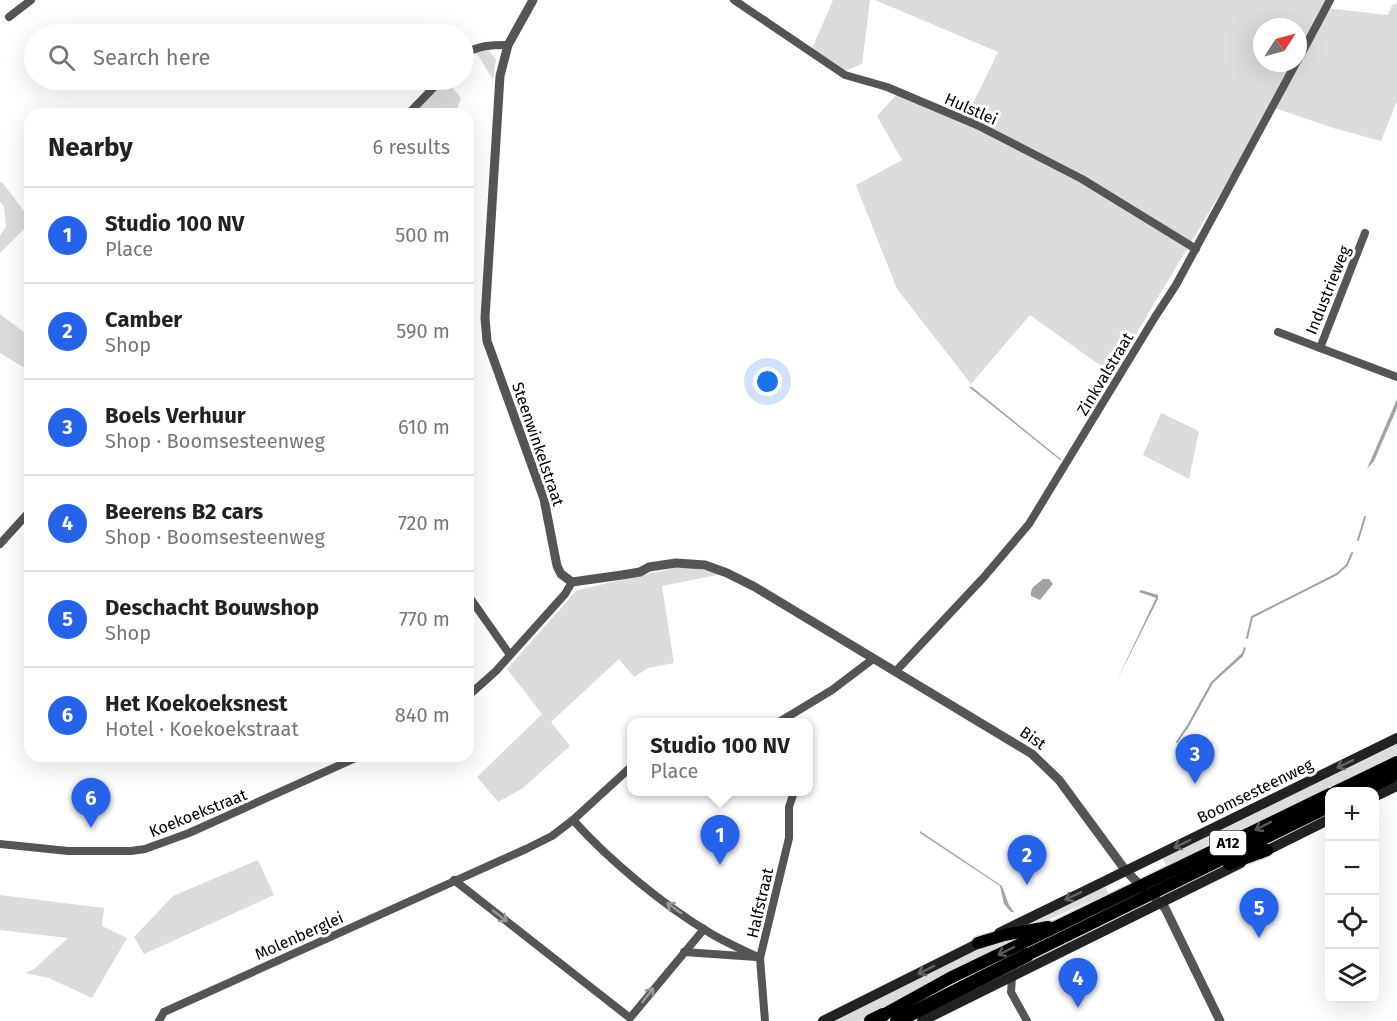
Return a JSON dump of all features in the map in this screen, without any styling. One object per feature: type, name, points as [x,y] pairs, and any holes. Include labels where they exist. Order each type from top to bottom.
[{"type":"highway","points":[[1345,787],[1397,762]]},
{"type":"highway","points":[[1372,787],[1397,774]]},
{"type":"highway","name":"A12","points":[[897,1021],[1027,955],[1325,796]]},
{"type":"highway","name":"A12","points":[[877,1018],[950,978],[1059,926],[1210,866],[1325,808]]},
{"type":"highway","points":[[1210,866],[1228,864],[1267,850]]},
{"type":"highway","points":[[978,943],[1004,934],[1059,926]]},
{"type":"main road","name":"Boomsesteenweg","points":[[823,1021],[1124,868],[1397,738]]},
{"type":"main road","points":[[1379,795],[1397,786]]},
{"type":"main road","points":[[922,1021],[1325,821]]},
{"type":"street","points":[[9,17],[32,0]]},
{"type":"street","name":"Steenwinkelstraat","points":[[533,0],[508,45],[501,68],[485,296],[487,341],[541,490],[557,566],[561,574],[572,582]]},
{"type":"street","name":"Hulstlei","points":[[734,0],[845,75],[887,87],[977,125],[1082,179],[1196,249]]},
{"type":"street","name":"Zinkvalstraat","points":[[1307,43],[1330,0]]},
{"type":"street","points":[[474,48],[486,45],[508,45]]},
{"type":"street","name":"Zinkvalstraat","points":[[896,671],[984,577],[1029,524],[1176,285],[1292,72]]},
{"type":"street","points":[[414,108],[431,90]]},
{"type":"street","name":"Industrieweg","points":[[1365,233],[1320,348],[1397,377]]},
{"type":"street","points":[[1278,332],[1320,348]]},
{"type":"street","points":[[0,544],[24,518]]},
{"type":"street","points":[[474,690],[566,594],[572,582],[584,582],[673,563],[705,565],[755,587],[896,671]]},
{"type":"street","points":[[474,604],[510,655]]},
{"type":"street","points":[[787,718],[832,690],[873,659]]},
{"type":"street","name":"Bist","points":[[896,671],[1024,748],[1041,762],[1059,780],[1124,868],[1161,903]]},
{"type":"street","name":"Koekoekstraat","points":[[0,844],[68,851],[145,849],[181,837],[347,762]]},
{"type":"street","name":"Molenberglei","points":[[159,1021],[164,1012],[552,836],[627,771]]},
{"type":"street","name":"Halfstraat","points":[[765,1021],[760,958],[789,838],[789,807],[793,796]]},
{"type":"street","points":[[573,820],[591,841],[655,894],[704,929],[760,958]]},
{"type":"street","points":[[454,880],[630,1018],[704,929]]},
{"type":"street","points":[[1161,903],[1220,1021]]},
{"type":"street","points":[[684,952],[760,958]]},
{"type":"street","points":[[1012,977],[1011,992],[1027,1021]]},
{"type":"shaded area","points":[[833,0],[870,0],[862,64],[845,71],[812,49]]},
{"type":"shaded area","points":[[875,0],[1330,0],[1326,8],[1388,15],[1392,5],[1397,3],[1397,101],[1381,141],[1333,128],[1272,107],[1112,374],[1030,315],[971,384],[897,289],[856,185],[902,160],[877,116],[899,92],[965,120],[998,52]]},
{"type":"shaded area","points":[[487,49],[496,59],[493,80],[475,50]]},
{"type":"shaded area","points":[[431,90],[454,90],[461,98],[457,108],[414,108]]},
{"type":"shaded area","points":[[0,182],[2,182],[24,211],[24,229],[0,253],[0,236],[6,226],[4,206],[0,202]]},
{"type":"shaded area","points":[[0,314],[24,332],[24,367],[0,353]]},
{"type":"shaded area","points":[[969,387],[972,387],[1062,460],[1060,460]]},
{"type":"shaded area","points":[[1397,399],[1397,408],[1374,461],[1367,469]]},
{"type":"shaded area","points":[[1161,413],[1199,431],[1189,479],[1143,455]]},
{"type":"shaded area","points":[[674,568],[693,568],[722,574],[662,586],[674,663],[648,668],[634,677],[619,659],[551,722],[570,746],[523,788],[498,802],[477,777],[542,714],[507,669],[577,590]]},
{"type":"shaded area","points":[[1043,579],[1049,579],[1053,584],[1040,600],[1031,596],[1031,593]]},
{"type":"shaded area","points":[[1141,590],[1158,595],[1158,599],[1117,680],[1156,598],[1139,592]]},
{"type":"shaded area","points":[[1244,647],[1246,648],[1243,656],[1213,683],[1187,730],[1185,729],[1211,682],[1242,653]]},
{"type":"shaded area","points":[[1397,741],[1397,758],[1344,784],[1341,781],[1325,787],[1167,867],[1162,857]]},
{"type":"shaded area","points":[[920,831],[1002,886],[1014,912],[1011,912],[1004,904],[1000,886]]},
{"type":"shaded area","points":[[258,860],[274,895],[144,954],[134,937],[173,896]]},
{"type":"shaded area","points":[[1105,886],[1110,895],[1023,927]]},
{"type":"shaded area","points":[[0,895],[104,908],[102,926],[127,938],[92,998],[49,978],[25,973],[34,969],[68,938],[0,930]]},
{"type":"shaded area","points":[[1031,933],[860,1021],[832,1021],[995,940]]},
{"type":"waterway","points":[[1358,540],[1365,517]]},
{"type":"waterway","points":[[1247,638],[1252,617],[1337,574],[1347,565],[1352,553]]},
{"type":"waterway","points":[[1177,742],[1187,727]]},
{"type":"place","name":"Boels Verhuur","points":[[1195,784]]},
{"type":"place","name":"Het Koekoeksnest","points":[[91,828]]},
{"type":"place","name":"Studio 100 NV","points":[[720,865]]},
{"type":"place","name":"Camber","points":[[1027,885]]},
{"type":"place","name":"Deschacht Bouwshop","points":[[1259,938]]},
{"type":"place","name":"Beerens B2 cars","points":[[1078,1008]]}]
